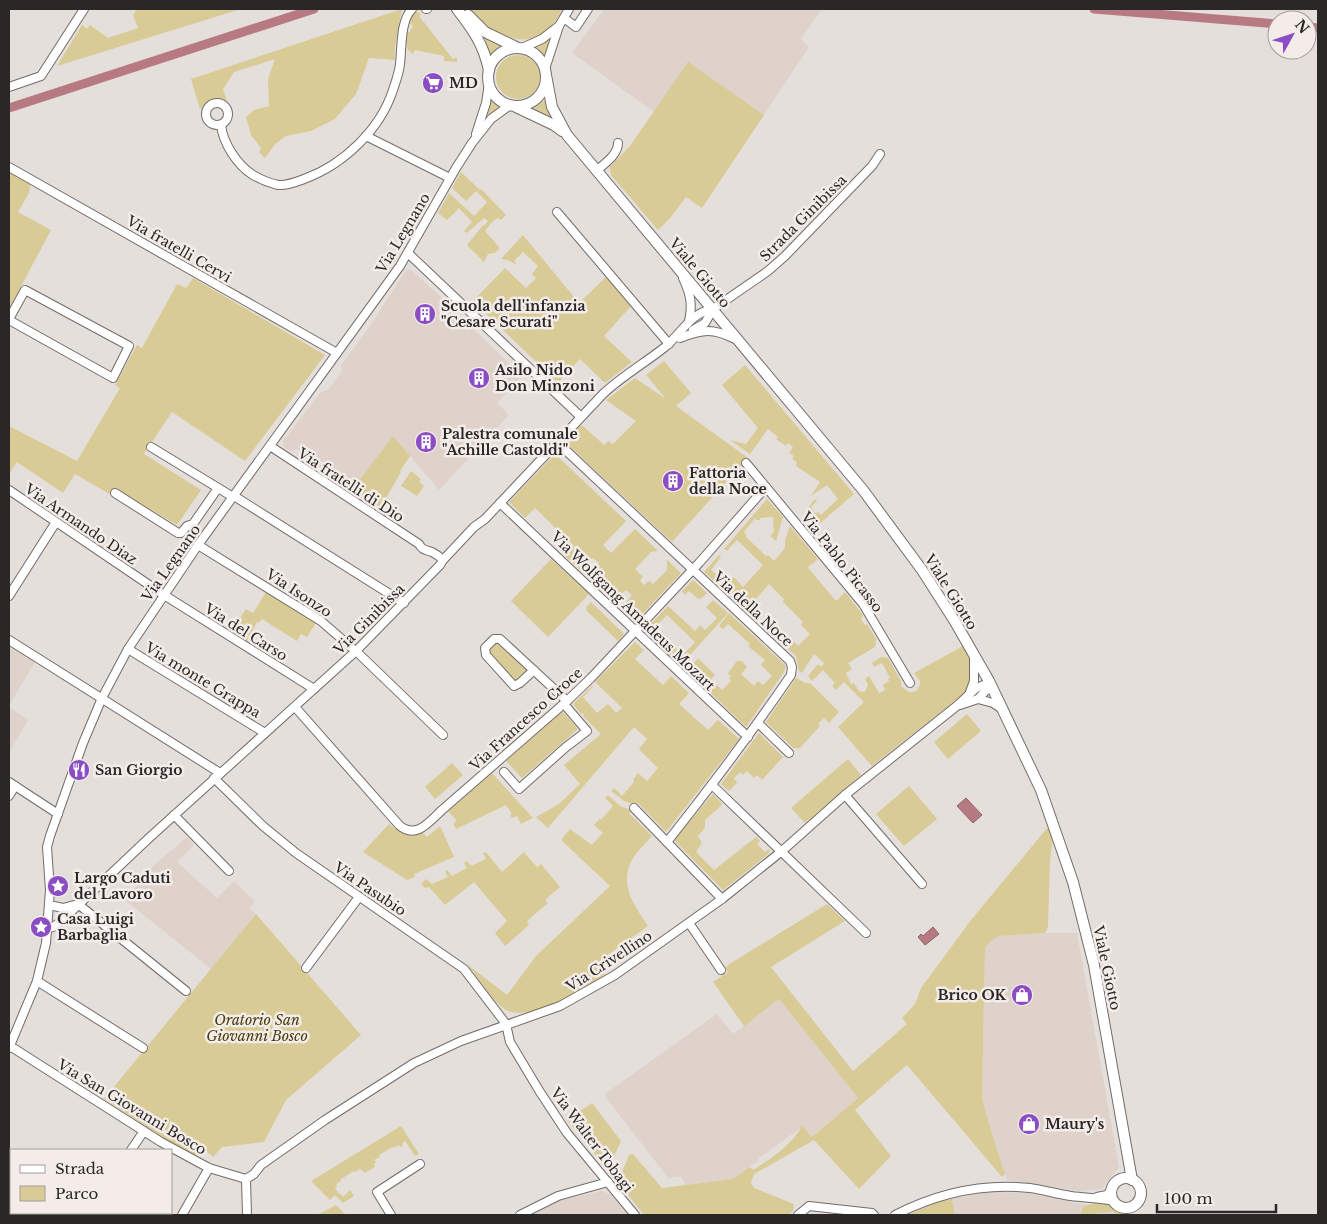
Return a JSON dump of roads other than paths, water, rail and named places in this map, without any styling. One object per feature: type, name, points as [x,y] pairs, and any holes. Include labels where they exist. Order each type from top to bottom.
[{"type":"main road","points":[[457,9],[478,36],[485,52],[489,70],[488,83]]},
{"type":"main road","name":"Viale Giotto","points":[[462,9],[485,32],[519,48],[529,50],[538,56],[546,72],[552,107],[567,135],[869,498],[922,570],[974,654],[1041,790],[1074,882],[1094,965],[1123,1120],[1132,1180],[1138,1185],[1141,1192],[1134,1212],[1118,1204]]},
{"type":"main road","points":[[489,70],[498,55],[506,50],[519,48]]},
{"type":"main road","points":[[512,106],[525,105],[538,98],[546,83],[546,72]]},
{"type":"main road","name":"Viale Giotto","points":[[488,83],[499,100],[554,125],[567,135]]},
{"type":"main road","name":"Viale Giotto","points":[[1115,1185],[1126,1169],[1128,1158]]},
{"type":"main road","points":[[1118,1204],[1115,1185],[1125,1179],[1132,1180]]},
{"type":"street","points":[[9,87],[41,76],[84,9]]},
{"type":"street","points":[[220,125],[222,136],[228,148],[255,176],[278,185],[294,183],[327,169],[366,136],[382,114],[393,92],[400,67],[402,35],[408,14],[412,9]]},
{"type":"street","points":[[546,72],[561,22],[569,9]]},
{"type":"street","points":[[561,22],[576,27],[588,9]]},
{"type":"street","points":[[519,48],[542,39],[561,22]]},
{"type":"street","name":"Via Legnano","points":[[472,143],[486,102],[488,83]]},
{"type":"street","name":"Via Legnano","points":[[9,1047],[37,981],[46,943],[49,905],[47,847],[83,743],[102,698],[128,649],[198,545],[368,311],[408,252],[472,143],[491,119],[512,106]]},
{"type":"street","points":[[366,136],[450,178]]},
{"type":"street","points":[[596,171],[615,153],[618,143]]},
{"type":"street","name":"Strada Ginibissa","points":[[712,309],[768,271],[785,256],[872,166],[880,154]]},
{"type":"street","name":"Via fratelli Cervi","points":[[9,167],[337,353]]},
{"type":"street","points":[[557,212],[669,344]]},
{"type":"street","points":[[408,252],[581,417]]},
{"type":"street","points":[[681,271],[691,297],[692,311],[689,321]]},
{"type":"street","points":[[25,290],[129,346],[113,378],[9,320],[25,290]]},
{"type":"street","name":"Via Ginibissa","points":[[669,344],[689,321],[702,311],[712,309]]},
{"type":"street","name":"Via Ginibissa","points":[[48,928],[53,928],[217,775],[356,651],[613,385],[669,344],[705,323],[712,309]]},
{"type":"street","name":"Via Ginibissa","points":[[680,338],[699,330],[712,330],[740,342]]},
{"type":"street","name":"Via della Noce","points":[[558,443],[790,661],[792,666],[791,675],[748,738],[666,842]]},
{"type":"street","name":"Via fratelli di Dio","points":[[270,446],[419,544],[427,552],[432,552],[443,560]]},
{"type":"street","points":[[151,447],[404,603]]},
{"type":"street","name":"Via Pablo Picasso","points":[[746,463],[863,604],[910,683]]},
{"type":"street","name":"Via Francesco Croce","points":[[294,707],[399,825],[406,831],[415,832],[565,702],[693,570],[766,487]]},
{"type":"street","points":[[116,493],[181,533],[187,526],[193,524],[218,488]]},
{"type":"street","name":"Via Armando Diaz","points":[[9,490],[164,595]]},
{"type":"street","name":"Via Wolfgang Amadeus Mozart","points":[[500,503],[748,738]]},
{"type":"street","points":[[9,596],[56,522]]},
{"type":"street","name":"Via Isonzo","points":[[198,545],[321,621],[356,651],[443,735]]},
{"type":"street","name":"Via del Carso","points":[[164,595],[314,690]]},
{"type":"street","points":[[504,772],[519,789],[587,731],[565,702],[534,670],[500,639],[494,639],[485,648],[486,655],[514,686],[520,684],[534,670]]},
{"type":"street","name":"Via Pasubio","points":[[9,640],[102,698],[217,775],[269,832],[296,853],[464,969],[506,1024]]},
{"type":"street","name":"Via monte Grappa","points":[[128,649],[266,733]]},
{"type":"street","points":[[969,694],[974,676],[974,654]]},
{"type":"street","name":"Via Crivellino","points":[[246,1178],[254,1174],[261,1165],[325,1120],[414,1063],[461,1041],[560,1006],[615,975],[722,899],[782,851],[845,795],[958,705],[976,688],[984,685],[991,686]]},
{"type":"street","name":"Via Crivellino","points":[[958,705],[978,699],[991,686]]},
{"type":"street","points":[[978,699],[992,703],[1003,710]]},
{"type":"street","points":[[758,723],[789,753]]},
{"type":"street","points":[[9,796],[12,784],[58,814]]},
{"type":"street","points":[[712,785],[866,933]]},
{"type":"street","points":[[845,795],[922,884]]},
{"type":"street","points":[[634,808],[722,899]]},
{"type":"street","points":[[174,815],[229,871]]},
{"type":"street","points":[[306,968],[359,897]]},
{"type":"street","points":[[49,905],[63,908],[78,904],[186,991]]},
{"type":"street","points":[[689,923],[721,970]]},
{"type":"street","points":[[37,981],[143,1048]]},
{"type":"street","name":"Via Walter Tobagi","points":[[506,1024],[510,1042],[567,1133],[635,1215]]},
{"type":"street","name":"Via San Giovanni Bosco","points":[[9,1047],[144,1131],[209,1168],[246,1178]]},
{"type":"street","points":[[131,1149],[144,1131]]},
{"type":"street","points":[[391,1215],[376,1192],[420,1164]]},
{"type":"street","points":[[182,1215],[209,1168]]},
{"type":"street","points":[[246,1178],[247,1215]]},
{"type":"street","points":[[520,1215],[558,1196],[608,1182]]},
{"type":"street","points":[[1095,1198],[1107,1195],[1115,1185]]},
{"type":"street","points":[[895,1215],[930,1199],[957,1192],[988,1188],[1028,1188],[1071,1196],[1095,1198],[1118,1204]]},
{"type":"street","points":[[798,1215],[809,1206],[872,1213],[874,1215]]},
{"type":"waterway","points":[[9,108],[314,9]]},
{"type":"waterway","points":[[1094,9],[1267,23]]},
{"type":"place","name":"MD","points":[[433,83]]},
{"type":"place","name":"Scuola dell'infanzia \"Cesare Scurati\"","points":[[425,314]]},
{"type":"place","name":"Asilo Nido Don Minzoni","points":[[479,378]]},
{"type":"place","name":"Palestra comunale \"Achille Castoldi\"","points":[[426,442]]},
{"type":"place","name":"Fattoria della Noce","points":[[673,481]]},
{"type":"place","name":"San Giorgio","points":[[79,770]]},
{"type":"place","name":"Largo Caduti del Lavoro","points":[[58,886]]},
{"type":"place","name":"Casa Luigi Barbaglia","points":[[41,927]]},
{"type":"place","name":"Brico OK","points":[[1022,995]]},
{"type":"place","name":"Maury's","points":[[1029,1124]]},
{"type":"park label","name":"Oratorio San Giovanni Bosco","points":[[257,1028]]}]
